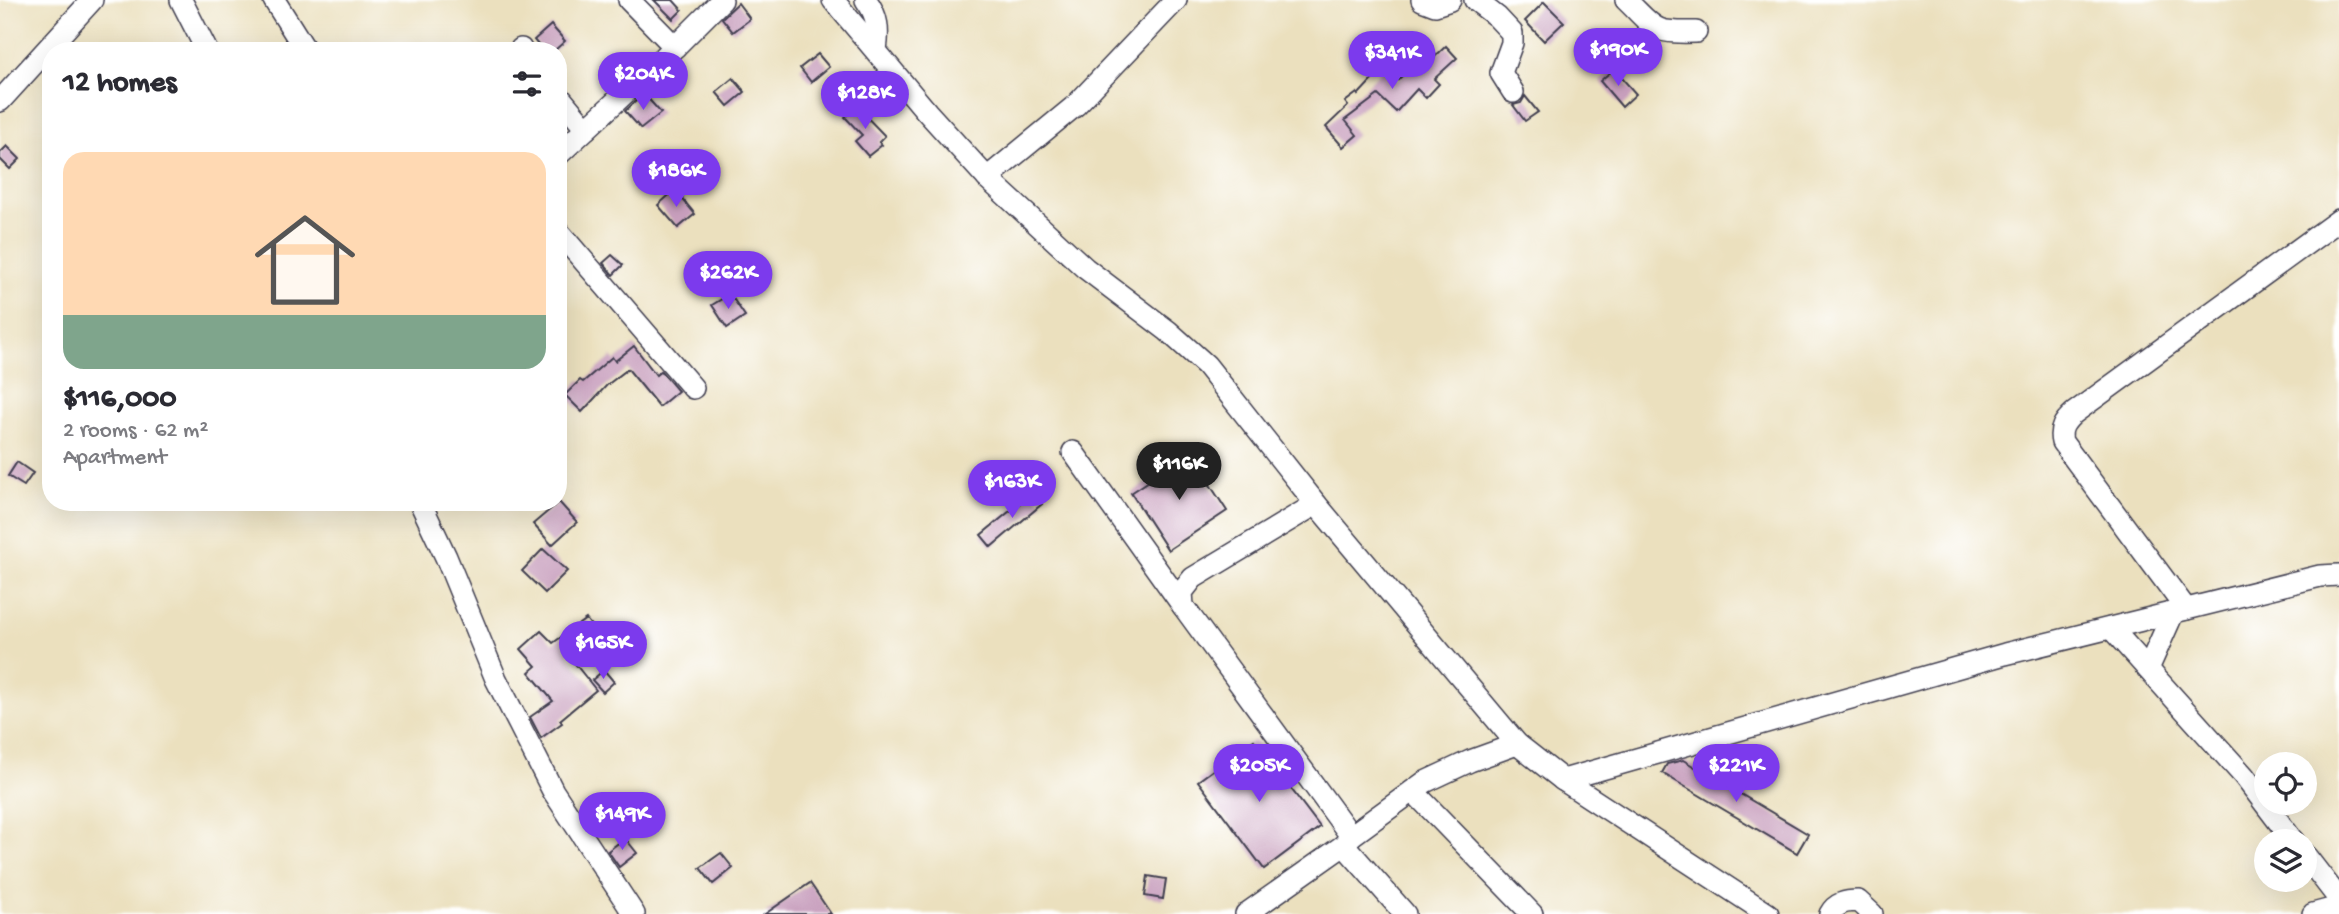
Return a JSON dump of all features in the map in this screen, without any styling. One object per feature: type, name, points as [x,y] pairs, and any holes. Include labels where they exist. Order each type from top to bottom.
[{"type":"street","points":[[181,0],[202,42]]},
{"type":"street","points":[[274,0],[300,42]]},
{"type":"street","points":[[629,0],[675,47]]},
{"type":"street","points":[[567,147],[722,0]]},
{"type":"street","points":[[833,0],[927,112],[987,177],[1085,268],[1168,331],[1206,365],[1315,503],[1517,744],[1563,780],[1768,914]]},
{"type":"street","points":[[866,0],[877,17],[876,50]]},
{"type":"street","points":[[987,177],[1076,105],[1176,0]]},
{"type":"street","points":[[1422,0],[1435,5],[1450,0]]},
{"type":"street","points":[[1475,0],[1497,16],[1511,33],[1512,43],[1501,73],[1513,92]]},
{"type":"street","points":[[1626,0],[1655,29],[1664,33],[1696,32]]},
{"type":"street","points":[[51,42],[85,3]]},
{"type":"street","points":[[0,101],[42,53]]},
{"type":"street","points":[[567,106],[586,129]]},
{"type":"street","points":[[2180,611],[2062,442],[2062,426],[2067,419],[2339,220]]},
{"type":"street","points":[[567,241],[693,388]]},
{"type":"street","points":[[1073,452],[1348,840],[1405,914]]},
{"type":"street","points":[[1183,606],[1182,592],[1194,578],[1315,503]]},
{"type":"street","points":[[424,511],[496,679],[553,792],[634,914]]},
{"type":"street","points":[[1563,780],[2005,654],[2320,576],[2339,575]]},
{"type":"street","points":[[2148,669],[2180,611]]},
{"type":"street","points":[[2111,628],[2244,776],[2284,829]]},
{"type":"street","points":[[1246,914],[1425,782],[1469,761],[1517,744]]},
{"type":"street","points":[[1413,791],[1532,914]]},
{"type":"street","points":[[2317,871],[2339,899]]},
{"type":"street","points":[[1830,914],[1835,906],[1849,901],[1857,901],[1872,914]]},
{"type":"street","points":[[2312,914],[2339,906]]},
{"type":"building","points":[[654,0],[673,0],[682,10],[673,19]]},
{"type":"building","points":[[1544,2],[1564,22],[1544,41],[1525,21]]},
{"type":"building","points":[[738,3],[750,19],[733,32],[722,18]]},
{"type":"building","points":[[551,25],[565,41],[536,42],[534,40]]},
{"type":"building","points":[[1446,46],[1457,58],[1434,79],[1439,84],[1426,98],[1417,89],[1396,112],[1378,95],[1345,120],[1357,135],[1343,147],[1326,127],[1348,106],[1345,102],[1357,93],[1358,95],[1384,67],[1398,80],[1416,61],[1423,68]]},
{"type":"building","points":[[818,54],[829,67],[811,82],[800,68]]},
{"type":"building","points":[[1614,69],[1636,94],[1622,107],[1600,81]]},
{"type":"building","points":[[733,78],[745,92],[728,106],[716,92]]},
{"type":"building","points":[[644,94],[661,113],[641,129],[625,111]]},
{"type":"building","points":[[1525,96],[1538,112],[1525,121],[1513,105],[1521,103]]},
{"type":"building","points":[[856,106],[885,136],[879,142],[882,145],[868,156],[855,141],[862,135],[845,117]]},
{"type":"building","points":[[7,146],[20,159],[10,169],[0,159],[0,153]]},
{"type":"building","points":[[675,190],[695,214],[678,228],[658,205]]},
{"type":"building","points":[[612,255],[623,265],[613,275],[603,263]]},
{"type":"building","points":[[730,294],[745,316],[727,328],[712,305]]},
{"type":"building","points":[[634,346],[656,375],[661,371],[678,391],[659,407],[628,369],[607,385],[582,412],[567,397],[567,393],[612,357],[615,361]]},
{"type":"building","points":[[1190,454],[1227,511],[1168,550],[1131,493]]},
{"type":"building","points":[[17,462],[33,473],[24,486],[8,476]]},
{"type":"building","points":[[1033,492],[1042,504],[991,547],[981,535]]},
{"type":"building","points":[[548,511],[567,511],[577,522],[552,545],[533,524]]},
{"type":"building","points":[[543,549],[567,571],[545,593],[522,571]]},
{"type":"building","points":[[586,619],[597,633],[568,655],[596,690],[560,720],[562,723],[541,738],[530,717],[553,701],[529,672],[536,666],[521,649],[541,631],[553,643]]},
{"type":"building","points":[[604,670],[614,682],[603,692],[592,680]]},
{"type":"building","points":[[1254,740],[1320,827],[1264,869],[1198,781]]},
{"type":"building","points":[[1683,760],[1808,834],[1797,853],[1662,773],[1667,764]]},
{"type":"building","points":[[625,838],[637,853],[619,867],[608,851]]},
{"type":"building","points":[[721,853],[733,868],[713,884],[700,868]]},
{"type":"building","points":[[1148,876],[1166,879],[1163,899],[1145,896]]},
{"type":"building","points":[[810,883],[831,914],[765,914]]}]
